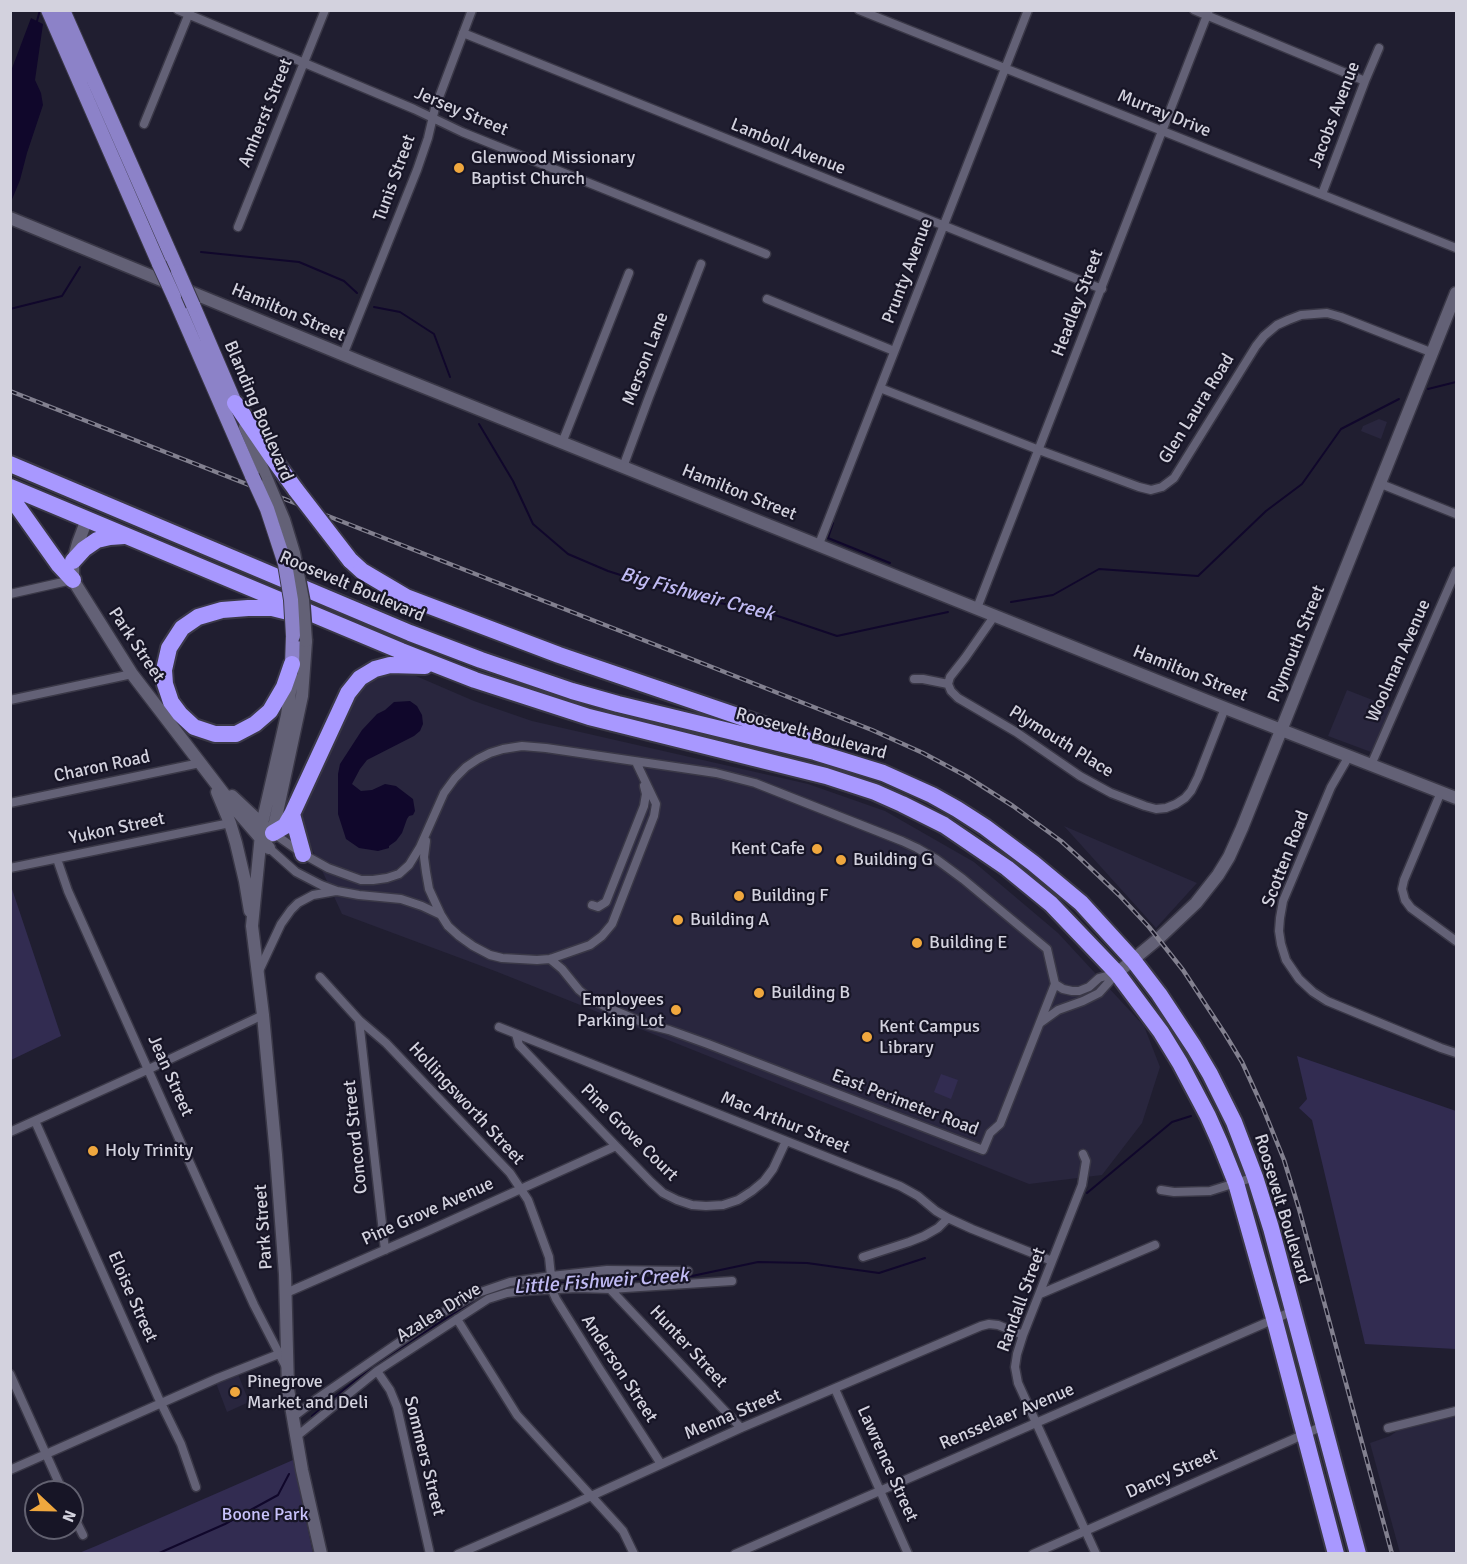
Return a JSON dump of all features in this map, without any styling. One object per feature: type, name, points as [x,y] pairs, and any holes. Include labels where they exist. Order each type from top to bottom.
[{"type":"highway","points":[[235,403],[296,490],[350,560],[362,571],[406,597],[559,655],[830,748],[883,773]]},
{"type":"highway","name":"Roosevelt Boulevard","points":[[10,464],[410,633],[521,675],[618,704],[815,752],[883,773],[957,809],[1034,863],[1081,903],[1133,960],[1179,1022],[1210,1074],[1234,1122],[1271,1228],[1357,1551]]},
{"type":"highway","name":"Roosevelt Boulevard","points":[[10,487],[443,668],[515,694],[589,717],[826,776],[875,792],[944,825],[1007,868],[1051,904],[1117,973],[1140,1002],[1180,1063],[1208,1116],[1236,1183],[1336,1553]]},
{"type":"highway","points":[[76,492],[85,502],[88,510],[87,519],[104,514],[132,515]]},
{"type":"highway","points":[[10,498],[59,565],[73,580]]},
{"type":"highway","points":[[73,561],[97,540],[128,536]]},
{"type":"highway","points":[[292,664],[284,687],[270,711],[255,724],[236,734],[214,734],[194,727],[171,702],[165,684],[164,670],[169,648],[182,628],[198,617],[222,610],[267,608],[327,620]]},
{"type":"highway","points":[[266,836],[285,826],[348,693],[360,678],[375,669],[390,665],[443,668]]},
{"type":"highway","points":[[292,814],[303,854]]},
{"type":"main road","name":"Blanding Boulevard","points":[[48,10],[267,509],[285,564],[299,639],[292,664]]},
{"type":"main road","name":"Blanding Boulevard","points":[[63,10],[235,403]]},
{"type":"street","name":"Jersey Street","points":[[178,10],[462,132],[766,254]]},
{"type":"street","name":"Amherst Street","points":[[238,227],[325,10]]},
{"type":"street","name":"Tunis Street","points":[[343,355],[417,170],[435,108],[472,10]]},
{"type":"street","name":"Murray Drive","points":[[859,10],[1456,248]]},
{"type":"street","name":"Prunty Avenue","points":[[819,544],[1028,10]]},
{"type":"street","points":[[1194,10],[1208,13],[1365,81]]},
{"type":"street","points":[[144,124],[189,13]]},
{"type":"street","name":"Headley Street","points":[[977,608],[1208,13]]},
{"type":"street","name":"Lamboll Avenue","points":[[463,33],[1102,289]]},
{"type":"street","name":"Jacobs Avenue","points":[[1322,194],[1378,48]]},
{"type":"street","name":"Hamilton Street","points":[[10,218],[562,443],[1456,798]]},
{"type":"street","name":"Merson Lane","points":[[623,467],[701,264]]},
{"type":"street","points":[[562,443],[629,273]]},
{"type":"street","name":"Plymouth Street","points":[[1117,973],[1196,903],[1229,857],[1456,293]]},
{"type":"street","points":[[767,298],[894,351]]},
{"type":"street","name":"Glen Laura Road","points":[[880,388],[1039,450],[1150,490],[1162,487],[1174,478],[1256,346],[1276,326],[1301,315],[1327,314],[1341,317],[1433,353]]},
{"type":"street","name":"Blanding Boulevard","points":[[235,403],[284,520],[294,553],[303,600],[299,639],[302,696],[266,836]]},
{"type":"street","points":[[1381,484],[1456,514]]},
{"type":"street","points":[[10,594],[73,580],[73,561],[87,519]]},
{"type":"street","name":"Woolman Avenue","points":[[1371,765],[1456,571]]},
{"type":"street","name":"Park Street","points":[[73,580],[132,674],[211,777],[266,836],[252,926],[276,1155],[286,1293],[283,1353],[302,1470],[321,1554]]},
{"type":"street","points":[[914,679],[948,684],[950,676],[995,615]]},
{"type":"street","name":"Blanding Boulevard","points":[[266,836],[287,715],[292,664]]},
{"type":"street","points":[[10,700],[132,674]]},
{"type":"street","name":"Plymouth Place","points":[[948,684],[958,698],[1016,732],[1080,776],[1111,793],[1156,809],[1176,804],[1191,791],[1225,708]]},
{"type":"street","points":[[266,836],[328,868],[361,880],[373,880],[399,874],[409,865],[420,847],[444,793],[455,778],[478,759],[497,751],[534,746],[716,773],[748,781],[917,848],[936,859],[1047,949],[1055,984],[1064,989],[1080,991],[1099,978],[1117,973]]},
{"type":"street","name":"Scotten Road","points":[[1349,756],[1331,787],[1284,901],[1279,931],[1286,960],[1304,984],[1327,1000],[1456,1053]]},
{"type":"street","points":[[429,826],[425,845],[425,865],[429,889],[448,926],[473,946],[490,955],[513,960],[550,958],[590,945],[612,924],[654,816],[656,804],[636,762]]},
{"type":"street","name":"Charon Road","points":[[10,803],[200,763]]},
{"type":"street","points":[[211,777],[236,843],[252,926]]},
{"type":"street","points":[[592,905],[598,907],[606,902],[644,806],[646,794],[643,777]]},
{"type":"street","points":[[1441,792],[1402,889],[1405,900],[1411,908],[1456,941]]},
{"type":"street","name":"Yukon Street","points":[[10,868],[230,823]]},
{"type":"street","points":[[266,836],[296,872],[321,885],[359,895],[401,899],[441,915]]},
{"type":"street","name":"Jean Street","points":[[57,859],[68,891],[254,1305],[283,1353]]},
{"type":"street","points":[[258,973],[281,924],[291,910],[298,903],[313,895],[337,891]]},
{"type":"street","name":"East Perimeter Road","points":[[550,958],[584,994],[606,1007],[983,1150],[990,1133],[1000,1124],[1055,984]]},
{"type":"street","points":[[1040,1023],[1058,1011],[1099,993],[1117,973]]},
{"type":"street","name":"Hollingsworth Street","points":[[320,977],[359,1020],[386,1043],[510,1173],[528,1200],[549,1257],[551,1276]]},
{"type":"street","points":[[10,1132],[263,1015]]},
{"type":"street","name":"Concord Street","points":[[359,1020],[385,1250]]},
{"type":"street","name":"Mac Arthur Street","points":[[499,1027],[900,1186],[948,1218],[1052,1261]]},
{"type":"street","name":"Pine Grove Court","points":[[516,1034],[519,1045],[616,1146],[651,1182],[677,1200],[692,1205],[706,1206],[723,1205],[738,1200],[764,1181],[773,1169],[786,1141]]},
{"type":"street","name":"Eloise Street","points":[[34,1121],[181,1444],[196,1487]]},
{"type":"street","name":"Pine Grove Avenue","points":[[286,1293],[616,1146]]},
{"type":"street","name":"Randall Street","points":[[1083,1154],[1086,1161],[1082,1185],[1023,1335],[1015,1367],[1018,1383],[1096,1554]]},
{"type":"street","points":[[1161,1190],[1210,1191],[1255,1177]]},
{"type":"street","points":[[863,1257],[924,1236],[938,1228],[948,1218]]},
{"type":"street","points":[[1040,1294],[1155,1245]]},
{"type":"street","name":"Azalea Drive","points":[[293,1417],[440,1314],[478,1293],[510,1282],[607,1270],[688,1271]]},
{"type":"street","name":"Azalea Drive","points":[[297,1436],[377,1371],[488,1299],[507,1293],[732,1281]]},
{"type":"street","name":"Hunter Street","points":[[610,1289],[741,1428]]},
{"type":"street","name":"Anderson Street","points":[[552,1290],[598,1368],[661,1464]]},
{"type":"street","name":"Rensselaer Avenue","points":[[735,1554],[1293,1311]]},
{"type":"street","points":[[457,1318],[517,1415],[623,1531],[634,1554]]},
{"type":"street","name":"Menna Street","points":[[458,1554],[741,1428],[981,1326],[998,1325],[1023,1335]]},
{"type":"street","points":[[10,1470],[219,1377],[283,1353]]},
{"type":"street","name":"Sommers Street","points":[[377,1371],[390,1390],[397,1407],[430,1554]]},
{"type":"street","points":[[10,1374],[58,1480]]},
{"type":"street","name":"Lawrence Street","points":[[835,1389],[908,1554]]},
{"type":"street","points":[[1388,1428],[1456,1411]]},
{"type":"street","name":"Dancy Street","points":[[1033,1554],[1323,1426]]},
{"type":"shaded area","points":[[31,18],[43,24],[35,80],[43,105],[11,202],[11,71]]},
{"type":"shaded area","points":[[1379,419],[1387,422],[1381,439],[1361,431],[1363,426]]},
{"type":"shaded area","points":[[409,673],[474,701],[532,721],[808,784],[885,811],[974,862],[1058,933],[1144,1026],[1160,1067],[1142,1123],[1102,1175],[1029,1184],[495,971],[342,914],[297,816],[351,701],[363,687],[387,674]]},
{"type":"shaded area","points":[[1347,690],[1393,708],[1371,752],[1328,736]]},
{"type":"shaded area","points":[[410,701],[417,706],[422,715],[423,724],[420,731],[367,760],[352,784],[361,791],[372,790],[385,784],[396,786],[413,799],[415,811],[409,816],[402,833],[389,848],[378,851],[359,848],[346,839],[338,814],[340,764],[362,730],[377,714],[394,702]]},
{"type":"shaded area","points":[[1064,826],[1197,883],[1156,928]]},
{"type":"shaded area","points":[[238,1374],[249,1402],[227,1412],[216,1383]]},
{"type":"shaded area","points":[[1456,1414],[1456,1553],[1400,1553],[1370,1443],[1390,1436],[1400,1429]]},
{"type":"green space","points":[[11,886],[61,1036],[10,1060]]},
{"type":"green space","points":[[1297,1056],[1456,1111],[1456,1349],[1365,1344],[1312,1120],[1299,1108],[1307,1099]]},
{"type":"green space","points":[[941,1074],[958,1080],[951,1099],[934,1092]]},
{"type":"green space","name":"Boone Park","points":[[293,1460],[313,1553],[79,1553],[96,1546]]},
{"type":"waterway","points":[[37,21],[40,10]]},
{"type":"waterway","name":"Big Fishweir Creek","points":[[201,252],[299,262],[344,281],[357,293]]},
{"type":"waterway","name":"Big Fishweir Creek","points":[[10,309],[62,296],[80,267]]},
{"type":"waterway","name":"Big Fishweir Creek","points":[[374,307],[400,312],[434,334],[450,377]]},
{"type":"waterway","points":[[1428,389],[1456,382]]},
{"type":"waterway","points":[[1011,602],[1053,595],[1099,569],[1198,576],[1266,511],[1302,484],[1341,429],[1399,399]]},
{"type":"waterway","name":"Big Fishweir Creek","points":[[479,424],[513,481],[533,524],[568,554],[608,571],[689,597],[766,612],[837,636],[948,612]]},
{"type":"waterway","points":[[833,523],[828,538],[890,563]]},
{"type":"waterway","points":[[1087,1193],[1172,1122],[1191,1116]]},
{"type":"waterway","name":"Little Fishweir Creek","points":[[493,1293],[531,1285],[692,1276],[758,1262],[807,1263],[879,1273],[925,1258]]},
{"type":"waterway","name":"Little Fishweir Creek","points":[[312,1416],[374,1365],[468,1304],[485,1297]]},
{"type":"waterway","name":"Little Fishweir Creek","points":[[157,1554],[225,1524],[278,1495],[289,1474]]},
{"type":"railway","points":[[10,391],[872,730],[966,776],[1061,841],[1119,895],[1149,927],[1183,970],[1242,1062],[1284,1160],[1299,1209],[1392,1554]]},
{"type":"place","name":"Glenwood Missionary Baptist Church","points":[[459,168]]},
{"type":"place","name":"Kent Cafe","points":[[817,849]]},
{"type":"place","name":"Building G","points":[[841,860]]},
{"type":"place","name":"Building F","points":[[739,896]]},
{"type":"place","name":"Building A","points":[[678,920]]},
{"type":"place","name":"Building E","points":[[917,943]]},
{"type":"place","name":"Building B","points":[[759,993]]},
{"type":"place","name":"Employees Parking Lot","points":[[676,1010]]},
{"type":"place","name":"Kent Campus Library","points":[[867,1037]]},
{"type":"place","name":"Holy Trinity","points":[[93,1151]]},
{"type":"place","name":"Pinegrove Market and Deli","points":[[235,1392]]}]
